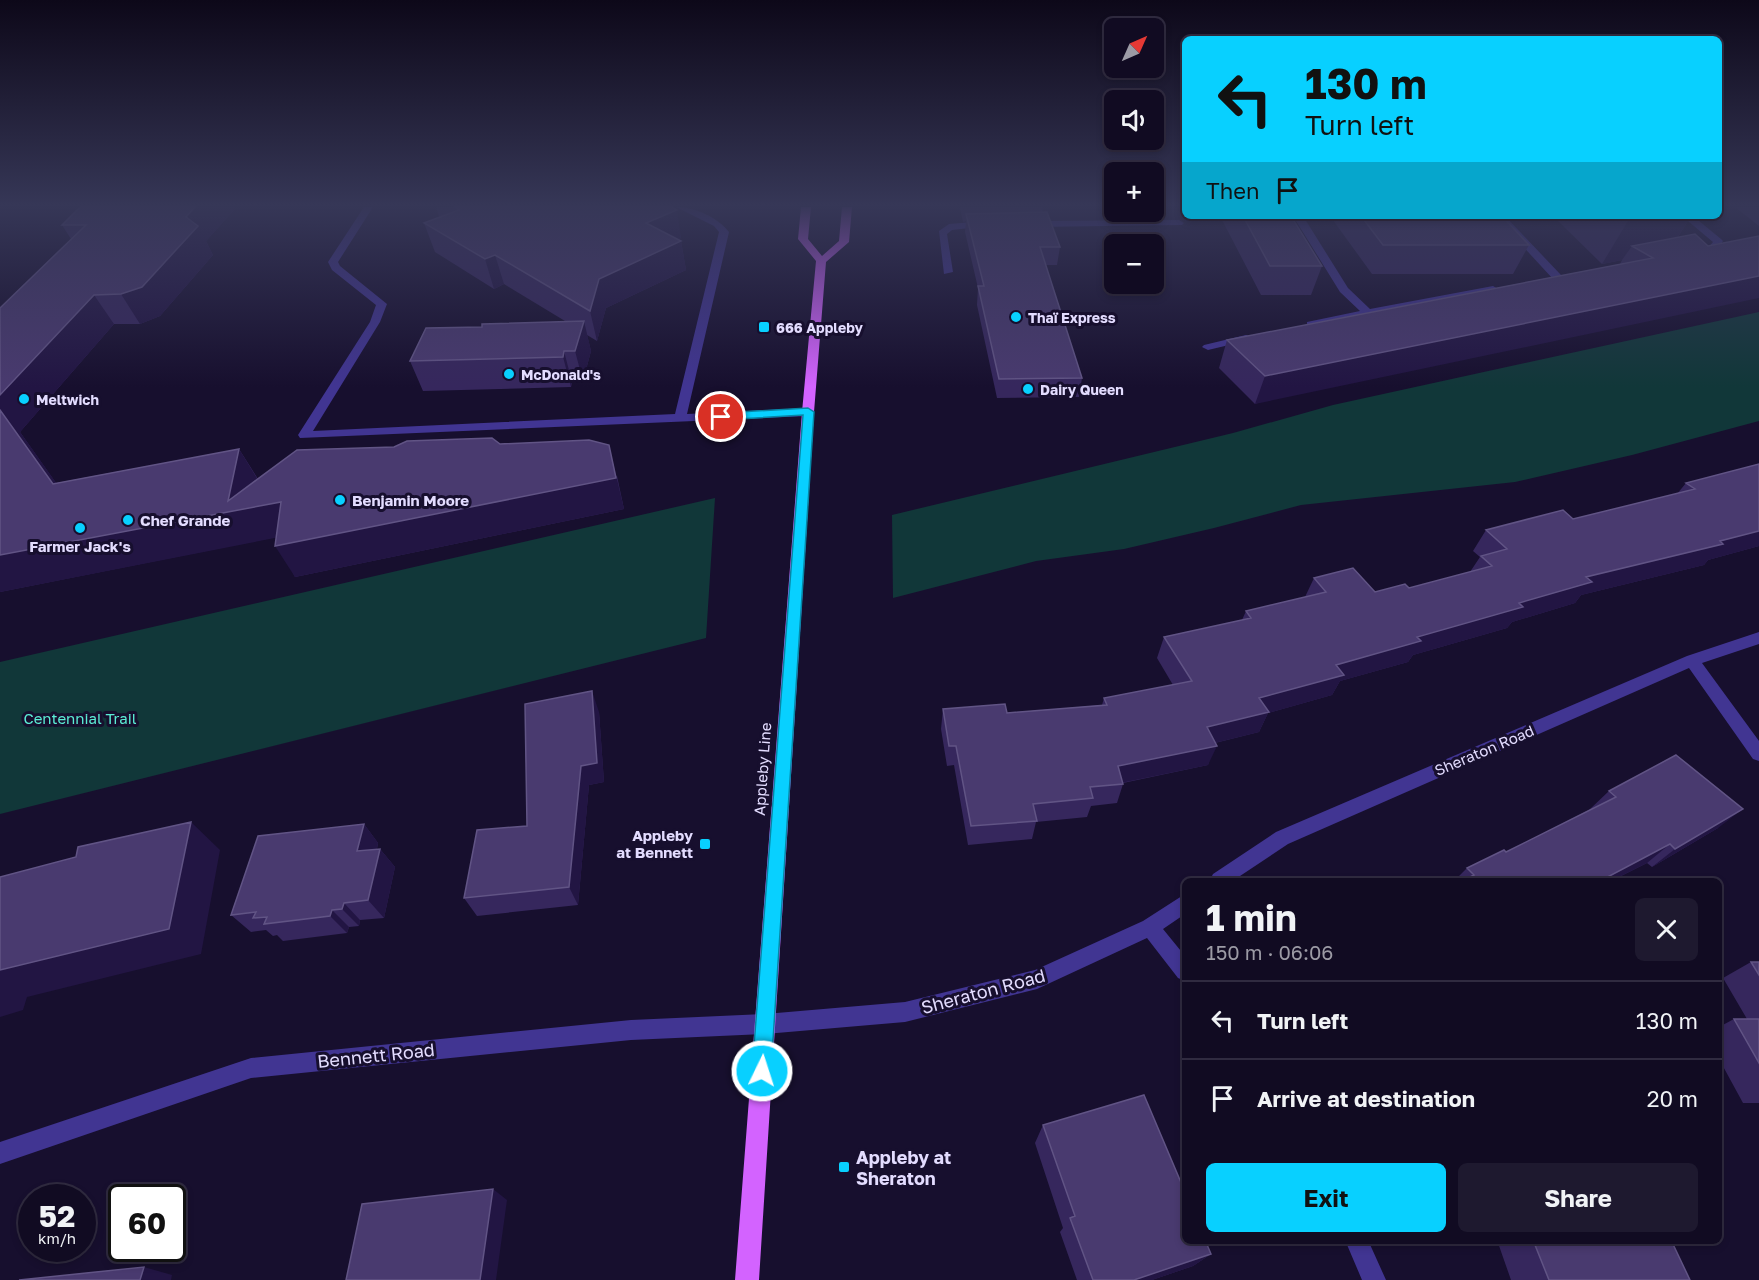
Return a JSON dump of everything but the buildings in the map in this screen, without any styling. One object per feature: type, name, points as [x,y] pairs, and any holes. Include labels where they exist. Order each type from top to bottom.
[{"type":"main road","name":"Appleby Line","points":[[747,1280],[808,412],[821,267]]},
{"type":"street","points":[[335,267],[382,304],[375,322],[304,435],[808,412]]},
{"type":"street","points":[[680,419],[716,267]]},
{"type":"street","points":[[947,267],[948,272]]},
{"type":"street","points":[[1330,267],[1344,290],[1367,312]]},
{"type":"street","points":[[1547,267],[1557,277]]},
{"type":"street","points":[[1299,327],[1501,287]]},
{"type":"street","points":[[1208,347],[1254,337]]},
{"type":"street","name":"Sheraton Road","points":[[1221,878],[1282,838],[1692,660],[1759,639]]},
{"type":"street","points":[[1692,660],[1759,753]]},
{"type":"street","name":"Sheraton Road","points":[[765,1024],[905,1012],[1037,979],[1150,927],[1182,905]]},
{"type":"street","points":[[1150,927],[1182,967]]},
{"type":"street","name":"Bennett Road","points":[[0,1153],[251,1068],[631,1030],[765,1024]]},
{"type":"street","points":[[1358,1244],[1374,1280]]},
{"type":"green space","points":[[1759,312],[1759,421],[1632,455],[1515,482],[1301,505],[1124,549],[1036,561],[893,598],[892,515],[1233,433],[1333,405]]},
{"type":"green space","name":"Centennial Trail","points":[[715,498],[706,638],[0,814],[0,662]]},
{"type":"place","name":"Thaï Express","points":[[1016,317]]},
{"type":"place","name":"666 Appleby","points":[[764,327]]},
{"type":"place","name":"McDonald's","points":[[509,374]]},
{"type":"place","name":"Dairy Queen","points":[[1028,389]]},
{"type":"place","name":"Meltwich","points":[[24,399]]},
{"type":"place","name":"Benjamin Moore","points":[[340,500]]},
{"type":"place","name":"Chef Grande","points":[[128,520]]},
{"type":"place","name":"Farmer Jack's","points":[[80,528]]},
{"type":"place","name":"Appleby at Bennett","points":[[705,844]]},
{"type":"place","name":"Appleby at Sheraton","points":[[844,1167]]},
{"type":"route","points":[[721,417],[808,412],[762,1071]]}]
